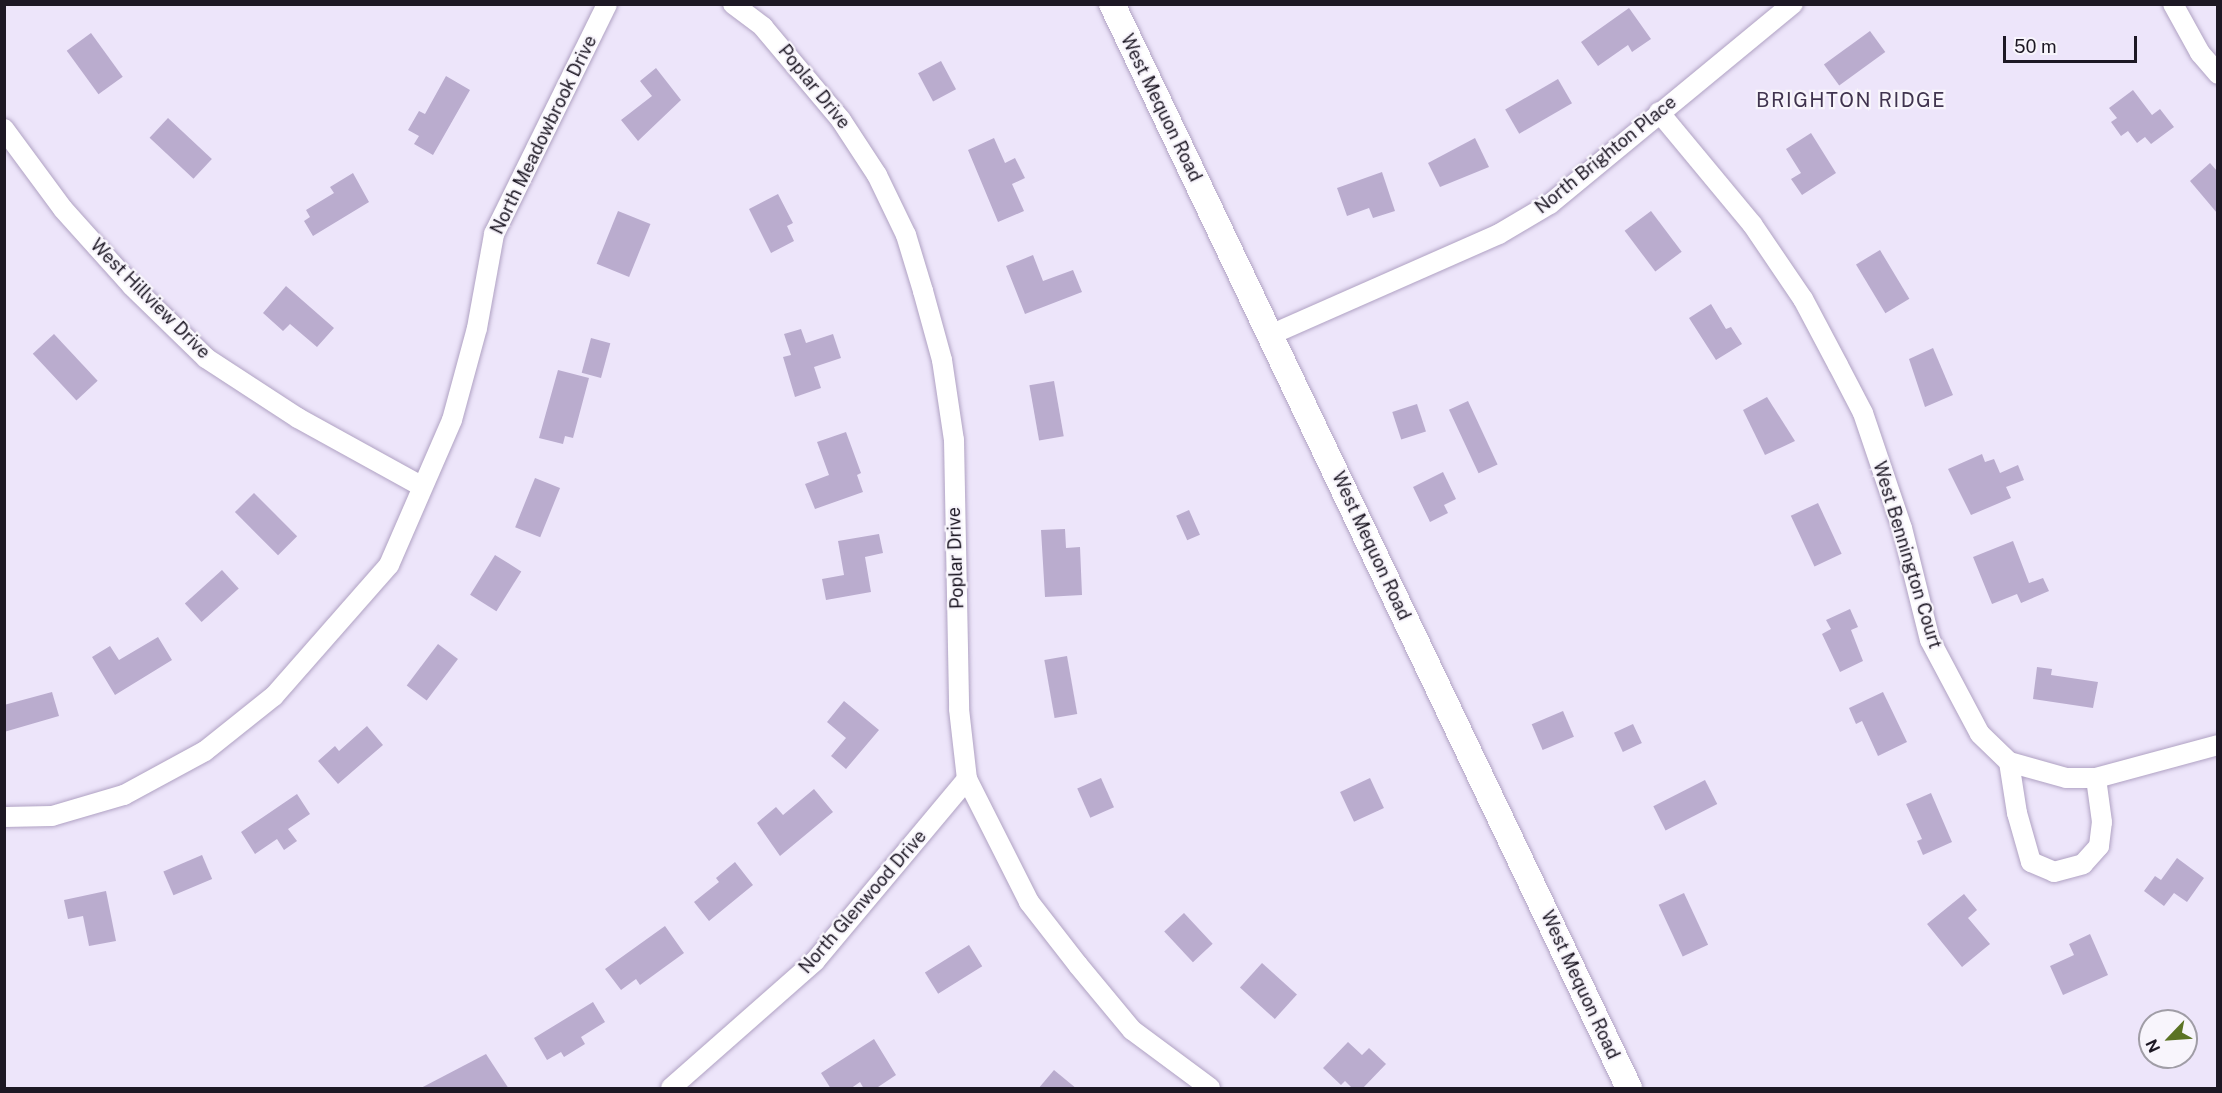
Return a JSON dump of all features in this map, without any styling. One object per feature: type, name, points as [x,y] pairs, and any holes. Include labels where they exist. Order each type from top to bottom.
[{"type":"main road","name":"West Mequon Road","points":[[1112,4],[1629,1089]]},
{"type":"street","name":"North Meadowbrook Drive","points":[[4,817],[52,816],[124,795],[205,751],[274,696],[389,565],[421,486],[452,420],[477,328],[494,234],[607,4]]},
{"type":"street","name":"Poplar Drive","points":[[733,4],[764,27],[842,120],[877,175],[906,235],[923,291],[942,360],[954,440],[959,709],[967,779],[1029,902],[1078,965],[1132,1030],[1210,1089]]},
{"type":"street","name":"North Brighton Place","points":[[1270,334],[1499,234],[1550,204],[1793,4]]},
{"type":"street","points":[[2173,4],[2200,53],[2217,74]]},
{"type":"street","name":"West Bennington Court","points":[[1659,112],[1752,224],[1808,309],[1863,413],[1902,528],[1930,640],[1980,734],[2009,762],[2066,778],[2096,778],[2217,745]]},
{"type":"street","name":"West Hillview Drive","points":[[4,129],[71,218],[132,286],[206,358],[298,418],[421,486]]},
{"type":"street","points":[[2009,762],[2017,813],[2031,862],[2054,872],[2083,864],[2100,846],[2102,822],[2096,778]]},
{"type":"street","name":"North Glenwood Drive","points":[[671,1089],[815,961],[967,779]]},
{"type":"building","points":[[1629,8],[1651,39],[1632,52],[1628,45],[1598,66],[1581,42]]},
{"type":"building","points":[[1870,31],[1885,52],[1839,86],[1824,65]]},
{"type":"building","points":[[91,33],[123,77],[98,94],[67,51]]},
{"type":"building","points":[[941,61],[956,89],[933,101],[918,73]]},
{"type":"building","points":[[656,68],[681,100],[638,141],[621,120],[652,96],[640,81]]},
{"type":"building","points":[[446,76],[470,90],[433,155],[414,144],[419,136],[408,130],[419,111],[425,114]]},
{"type":"building","points":[[1558,79],[1572,103],[1519,134],[1505,110]]},
{"type":"building","points":[[2133,90],[2152,115],[2160,109],[2174,127],[2151,144],[2145,137],[2137,143],[2128,131],[2121,136],[2111,122],[2117,118],[2109,108]]},
{"type":"building","points":[[168,118],[212,159],[193,179],[150,138]]},
{"type":"building","points":[[1811,133],[1836,173],[1802,195],[1791,179],[1801,173],[1786,149]]},
{"type":"building","points":[[994,138],[1005,163],[1015,158],[1025,178],[1012,184],[1024,211],[998,222],[968,150]]},
{"type":"building","points":[[1475,138],[1489,167],[1440,187],[1428,163]]},
{"type":"building","points":[[2210,163],[2217,171],[2217,213],[2190,181]]},
{"type":"building","points":[[1382,172],[1395,211],[1373,218],[1369,208],[1347,216],[1337,188]]},
{"type":"building","points":[[353,173],[369,202],[313,236],[304,221],[310,217],[306,210],[334,193],[330,187]]},
{"type":"building","points":[[778,194],[793,223],[787,226],[794,241],[771,253],[749,209]]},
{"type":"building","points":[[618,211],[650,224],[629,277],[597,264]]},
{"type":"building","points":[[1651,211],[1682,252],[1655,272],[1625,231]]},
{"type":"building","points":[[1880,250],[1909,299],[1885,313],[1856,264]]},
{"type":"building","points":[[1033,255],[1043,281],[1073,270],[1082,292],[1025,314],[1006,266]]},
{"type":"building","points":[[286,286],[334,328],[317,347],[290,324],[283,331],[263,313]]},
{"type":"building","points":[[1711,304],[1726,329],[1731,327],[1742,344],[1716,360],[1689,318]]},
{"type":"building","points":[[801,329],[806,343],[833,334],[841,358],[814,367],[821,388],[795,397],[783,357],[791,355],[784,334]]},
{"type":"building","points":[[54,334],[98,381],[76,401],[33,354]]},
{"type":"building","points":[[591,338],[610,343],[601,378],[582,373]]},
{"type":"building","points":[[1933,348],[1953,395],[1925,407],[1909,359]]},
{"type":"building","points":[[558,370],[589,378],[573,438],[565,436],[563,444],[539,438]]},
{"type":"building","points":[[1054,381],[1064,436],[1039,440],[1029,385]]},
{"type":"building","points":[[1767,397],[1795,441],[1765,455],[1743,410]]},
{"type":"building","points":[[1468,401],[1498,464],[1479,473],[1449,410]]},
{"type":"building","points":[[1417,404],[1426,432],[1401,440],[1392,412]]},
{"type":"building","points":[[846,432],[861,473],[857,475],[863,492],[815,509],[805,484],[829,475],[817,442]]},
{"type":"building","points":[[1982,454],[1985,462],[1994,459],[2000,473],[2018,465],[2024,480],[2006,487],[2011,498],[1971,515],[1948,469]]},
{"type":"building","points":[[1443,472],[1456,499],[1444,505],[1448,513],[1430,522],[1413,487]]},
{"type":"building","points":[[535,478],[560,488],[540,537],[515,527]]},
{"type":"building","points":[[254,493],[297,536],[278,555],[235,512]]},
{"type":"building","points":[[1818,503],[1842,554],[1814,566],[1791,516]]},
{"type":"building","points":[[1189,510],[1200,535],[1187,540],[1176,516]]},
{"type":"building","points":[[1065,529],[1066,548],[1080,547],[1082,595],[1045,597],[1041,530]]},
{"type":"building","points":[[879,534],[883,553],[865,557],[871,592],[826,600],[822,579],[844,575],[838,541]]},
{"type":"building","points":[[2013,541],[2029,583],[2043,578],[2049,591],[2021,603],[2017,594],[1992,604],[1973,557]]},
{"type":"building","points":[[495,555],[521,571],[496,611],[470,595]]},
{"type":"building","points":[[222,570],[239,589],[202,622],[185,603]]},
{"type":"building","points":[[1850,609],[1858,627],[1851,630],[1863,661],[1840,672],[1822,634],[1831,629],[1826,620]]},
{"type":"building","points":[[158,637],[172,660],[115,695],[92,657],[110,646],[119,660]]},
{"type":"building","points":[[438,644],[458,659],[427,701],[407,686]]},
{"type":"building","points":[[1067,656],[1077,714],[1055,718],[1044,660]]},
{"type":"building","points":[[2037,667],[2052,669],[2051,675],[2098,682],[2093,708],[2033,699]]},
{"type":"building","points":[[52,692],[59,716],[4,732],[4,705]]},
{"type":"building","points":[[1883,692],[1907,742],[1878,756],[1862,721],[1856,724],[1849,708]]},
{"type":"building","points":[[844,701],[879,730],[846,769],[831,756],[846,738],[827,722]]},
{"type":"building","points":[[1563,711],[1574,737],[1543,750],[1532,724]]},
{"type":"building","points":[[1633,724],[1642,743],[1623,752],[1614,733]]},
{"type":"building","points":[[367,726],[383,745],[338,784],[318,761],[335,746],[339,751]]},
{"type":"building","points":[[1101,778],[1114,807],[1090,818],[1077,789]]},
{"type":"building","points":[[1370,778],[1384,808],[1354,822],[1340,792]]},
{"type":"building","points":[[1705,780],[1717,804],[1666,830],[1653,806]]},
{"type":"building","points":[[814,789],[833,812],[780,856],[757,823],[776,807],[783,815]]},
{"type":"building","points":[[1931,793],[1952,842],[1923,855],[1917,841],[1922,839],[1906,804]]},
{"type":"building","points":[[297,794],[310,814],[288,829],[297,841],[284,850],[277,839],[255,854],[241,832]]},
{"type":"building","points":[[202,855],[212,879],[173,895],[163,871]]},
{"type":"building","points":[[2177,858],[2204,878],[2187,902],[2174,893],[2164,906],[2144,891],[2155,876],[2161,880]]},
{"type":"building","points":[[735,862],[753,885],[709,921],[694,902],[719,882],[716,878]]},
{"type":"building","points":[[106,891],[116,941],[89,946],[83,916],[68,919],[64,900]]},
{"type":"building","points":[[1684,893],[1708,945],[1683,956],[1659,905]]},
{"type":"building","points":[[1964,894],[1977,910],[1968,918],[1990,944],[1962,967],[1927,924]]},
{"type":"building","points":[[1184,913],[1213,944],[1193,962],[1164,931]]},
{"type":"building","points":[[665,926],[684,953],[640,985],[636,979],[621,990],[605,969]]},
{"type":"building","points":[[2090,934],[2108,975],[2063,995],[2050,966],[2074,955],[2069,944]]},
{"type":"building","points":[[969,945],[982,966],[938,994],[925,973]]},
{"type":"building","points":[[1262,963],[1297,994],[1275,1019],[1240,988]]},
{"type":"building","points":[[593,1002],[605,1022],[581,1037],[585,1044],[564,1057],[561,1052],[547,1060],[534,1038]]},
{"type":"building","points":[[874,1039],[896,1075],[875,1089],[864,1089],[860,1082],[850,1089],[831,1089],[821,1073]]},
{"type":"building","points":[[1348,1042],[1362,1055],[1369,1048],[1386,1064],[1362,1089],[1353,1089],[1345,1081],[1341,1085],[1323,1068]]},
{"type":"building","points":[[486,1054],[509,1089],[419,1089]]},
{"type":"building","points":[[1054,1070],[1077,1089],[1038,1089]]},
{"type":"district","name":"BRIGHTON RIDGE","points":[[1851,100]]}]
